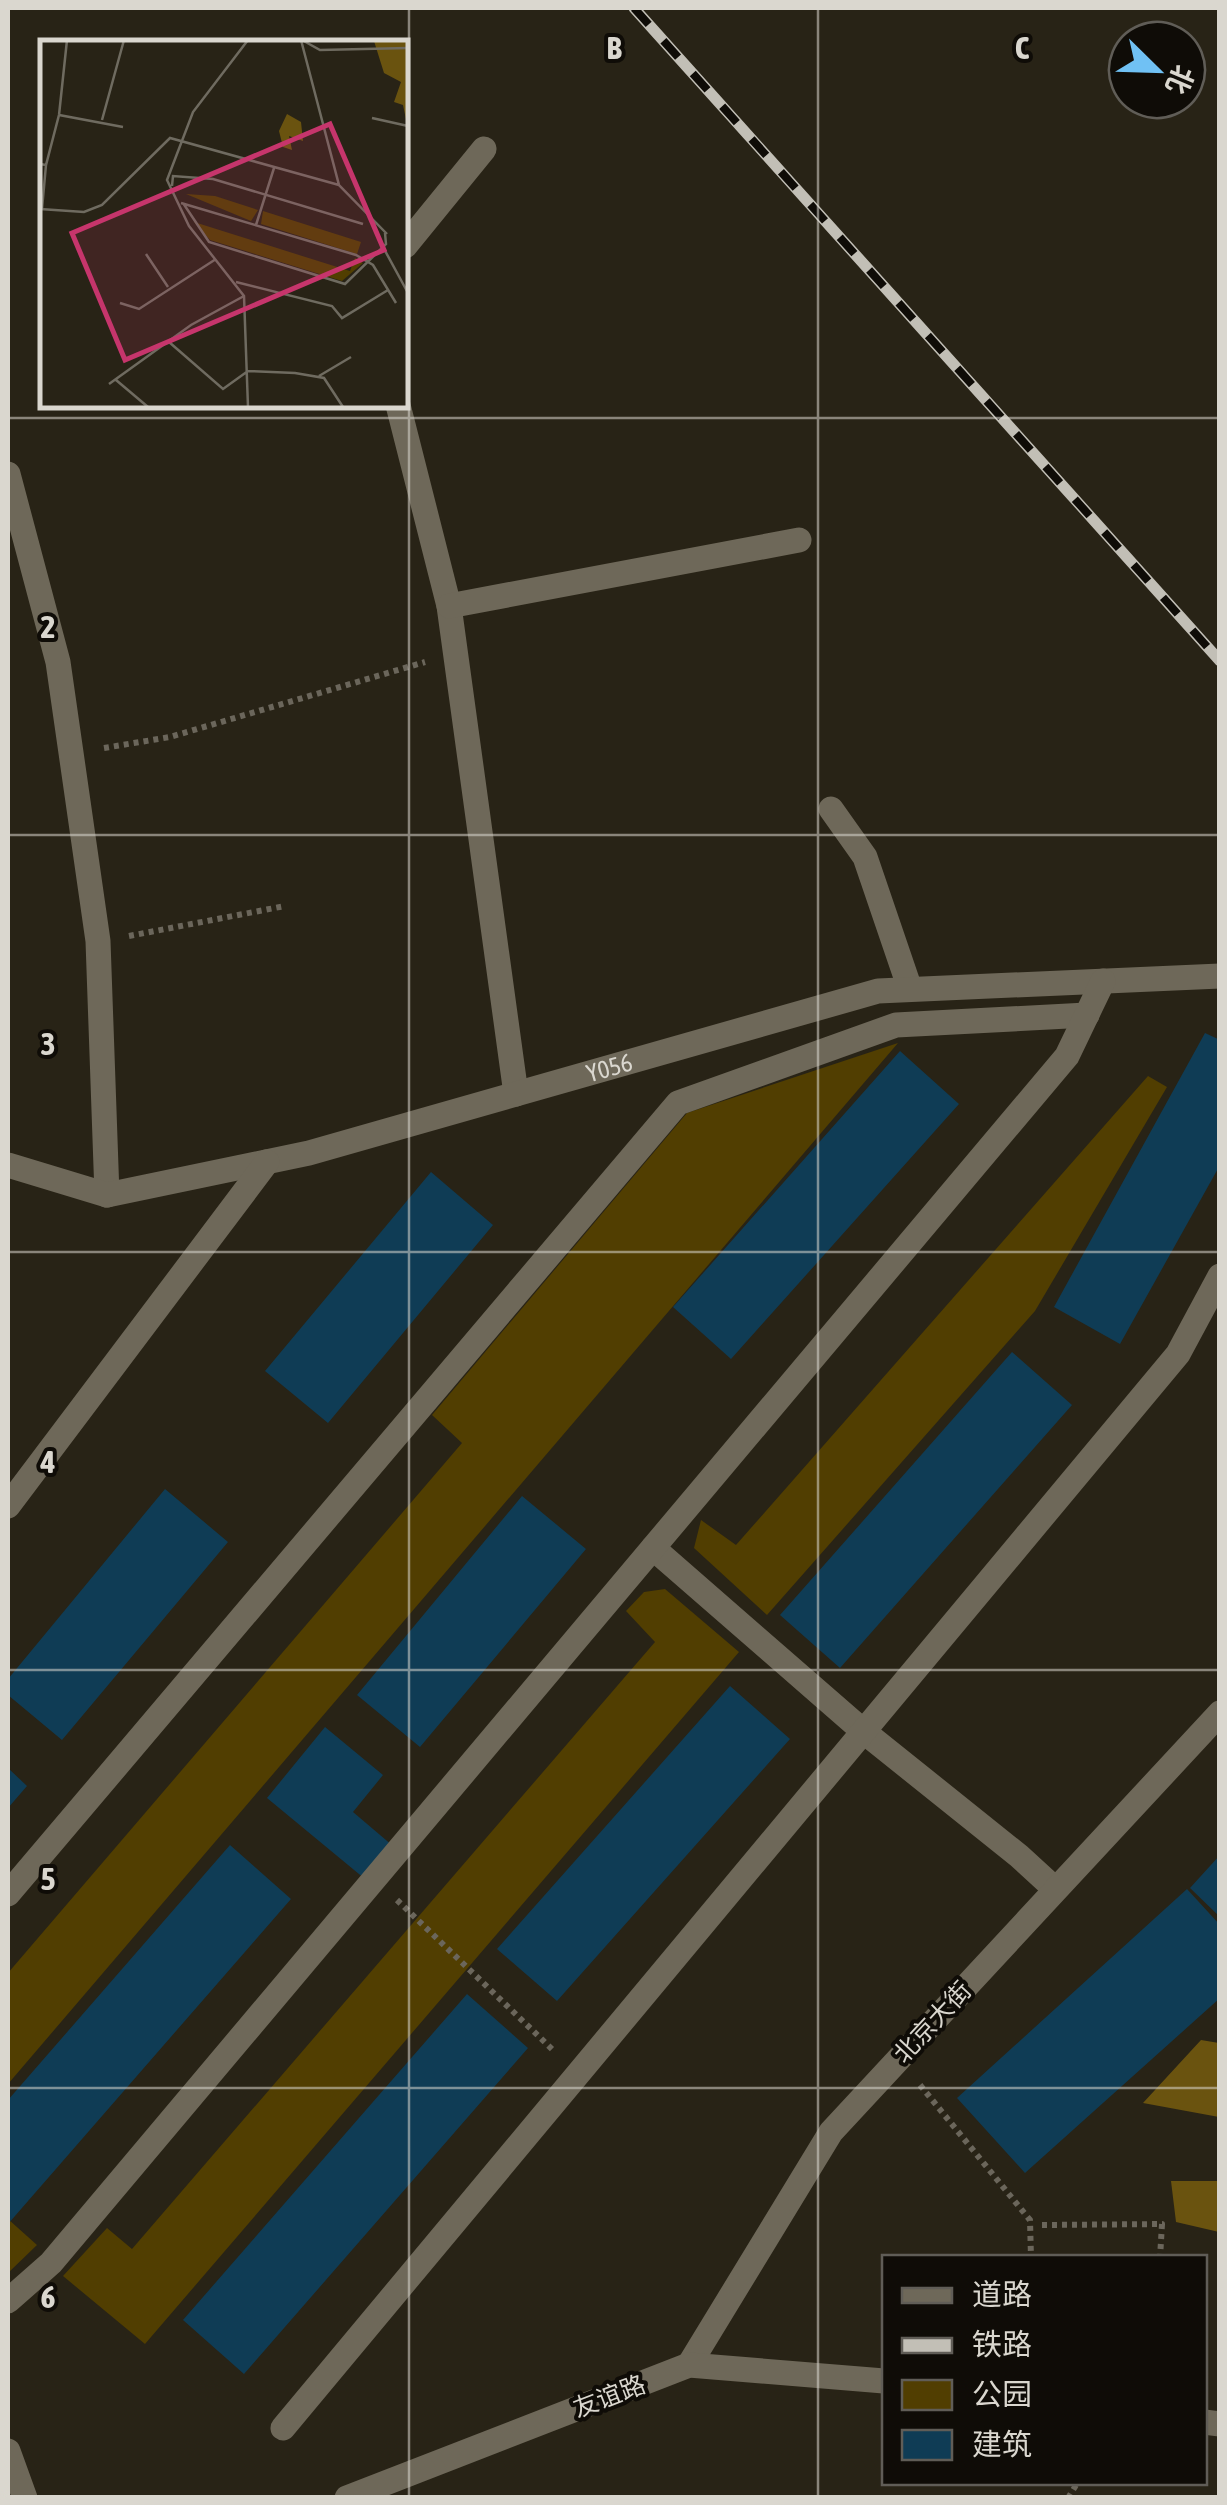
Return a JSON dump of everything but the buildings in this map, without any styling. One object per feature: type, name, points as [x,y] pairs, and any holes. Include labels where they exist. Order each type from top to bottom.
[{"type":"street","points":[[408,242],[484,149]]},
{"type":"street","points":[[399,408],[448,606],[516,1094]]},
{"type":"street","points":[[8,474],[58,662],[98,942],[107,1194]]},
{"type":"street","points":[[448,606],[799,540]]},
{"type":"street","points":[[831,809],[865,857],[910,989]]},
{"type":"street","name":"Y056","points":[[8,1164],[107,1194],[309,1153],[878,990],[1220,976]]},
{"type":"street","points":[[8,2300],[51,2263],[1067,1056],[1103,981]]},
{"type":"street","points":[[8,1894],[678,1103],[896,1025],[1086,1015]]},
{"type":"street","points":[[8,1506],[267,1162]]},
{"type":"street","points":[[283,2428],[1178,1354],[1220,1276]]},
{"type":"street","points":[[653,1548],[864,1731],[1056,1890]]},
{"type":"street","name":"北京大街","points":[[690,2365],[830,2132],[1220,1713]]},
{"type":"street","name":"友谊路","points":[[347,2498],[690,2365],[882,2381]]},
{"type":"street","points":[[8,2451],[25,2498]]},
{"type":"path","points":[[71,754],[170,737],[455,653]]},
{"type":"path","points":[[98,942],[285,906]]},
{"type":"path","points":[[374,1878],[578,2074]]},
{"type":"path","points":[[920,2084],[1030,2220],[1031,2255]]},
{"type":"path","points":[[1042,2225],[1162,2224],[1160,2255]]},
{"type":"green space","points":[[898,1043],[8,2084],[8,1973],[462,1443],[432,1415],[687,1113]]},
{"type":"green space","points":[[1148,1076],[1167,1087],[1035,1311],[767,1615],[694,1548],[701,1520],[736,1545]]},
{"type":"green space","points":[[665,1589],[739,1652],[145,2344],[63,2276],[107,2228],[132,2249],[655,1642],[626,1611],[644,1592]]},
{"type":"green space","points":[[8,2219],[37,2245],[8,2273]]},
{"type":"shaded area","points":[[1201,2040],[1219,2043],[1219,2117],[1143,2103]]},
{"type":"shaded area","points":[[1171,2181],[1219,2181],[1219,2232],[1176,2222]]},
{"type":"railway","points":[[634,8],[1220,661]]}]
